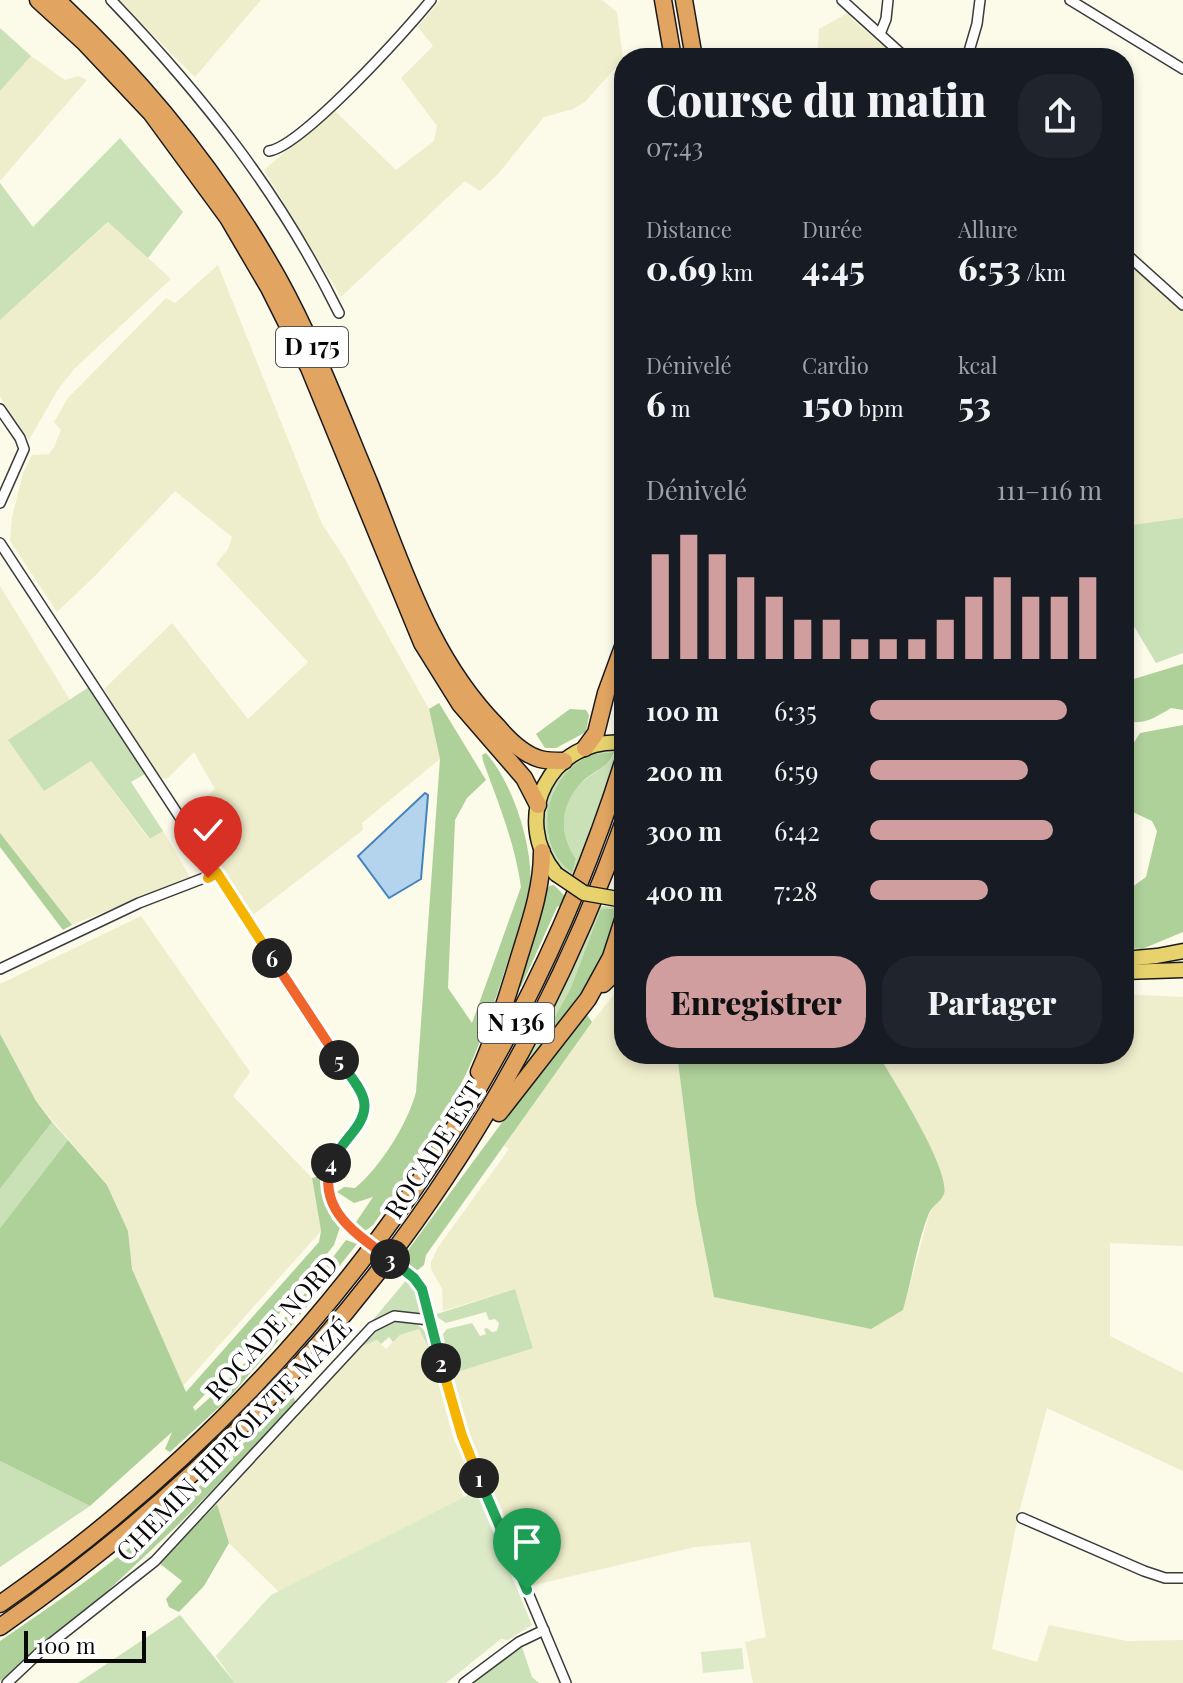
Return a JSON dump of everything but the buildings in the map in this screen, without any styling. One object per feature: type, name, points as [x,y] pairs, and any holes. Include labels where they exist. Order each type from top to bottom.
[{"type":"highway","name":"D 175","points":[[38,0],[84,42],[151,113],[228,218],[269,288],[309,368],[422,643],[460,704],[524,778],[538,805]]},
{"type":"highway","name":"D 175","points":[[57,0],[159,104],[222,188],[279,280],[319,362],[422,615],[456,677],[484,714],[524,751],[538,759],[564,761]]},
{"type":"highway","points":[[663,0],[671,48]]},
{"type":"highway","points":[[684,0],[692,48]]},
{"type":"highway","points":[[593,746],[614,671]]},
{"type":"highway","name":"ROCADE NORD","points":[[0,1604],[97,1530],[189,1452],[302,1336],[362,1263],[440,1153],[518,1019],[571,908],[614,787]]},
{"type":"highway","name":"ROCADE EST","points":[[402,1242],[471,1141],[528,1041],[583,927],[614,847]]},
{"type":"highway","points":[[362,1263],[447,1129],[485,1058],[538,892],[542,852]]},
{"type":"highway","points":[[588,999],[614,948]]},
{"type":"highway","points":[[402,1242],[445,1189],[506,1103],[588,999],[614,973]]},
{"type":"highway","name":"ROCADE NORD","points":[[0,1627],[141,1520],[244,1427],[318,1348],[402,1242]]},
{"type":"main road","points":[[614,744],[593,746],[564,761],[544,785],[536,829],[542,852],[556,874],[584,893],[614,897]]},
{"type":"main road","points":[[1134,958],[1183,951]]},
{"type":"main road","points":[[1134,972],[1183,970]]},
{"type":"main road","points":[[1164,971],[1183,979]]},
{"type":"street","points":[[111,0],[173,64],[231,135],[298,237],[339,313]]},
{"type":"street","points":[[269,151],[278,150],[331,105],[379,59],[431,0]]},
{"type":"street","points":[[842,0],[895,48]]},
{"type":"street","points":[[880,34],[886,19],[888,0]]},
{"type":"street","points":[[970,48],[980,0]]},
{"type":"street","points":[[1070,0],[1183,69]]},
{"type":"street","points":[[1134,261],[1183,305]]},
{"type":"street","points":[[0,409],[24,449],[0,503]]},
{"type":"street","points":[[0,545],[365,1103],[365,1115],[338,1151],[328,1175],[336,1210],[343,1222],[410,1274],[422,1289],[462,1436],[566,1683]]},
{"type":"street","points":[[0,969],[139,903],[217,873]]},
{"type":"street","name":"CHEMIN HIPPOLYTE MAZÉ","points":[[7,1683],[40,1652],[155,1561],[372,1327],[394,1316],[430,1320]]},
{"type":"street","points":[[1022,1518],[1144,1571],[1165,1578],[1183,1578]]},
{"type":"street","points":[[464,1683],[519,1642],[544,1630]]},
{"type":"green space","points":[[118,0],[261,0],[195,77]]},
{"type":"green space","points":[[440,0],[602,0],[617,12],[622,48],[614,48],[614,69],[585,102],[573,109],[544,117],[498,174],[480,191],[465,181],[341,297],[264,170],[334,110],[396,170],[434,141],[437,126],[401,78],[433,46],[418,27]]},
{"type":"green space","points":[[848,13],[885,48],[818,48],[819,29]]},
{"type":"green space","points":[[0,28],[31,56],[0,91]]},
{"type":"green space","points":[[31,56],[65,80],[78,76],[87,80],[0,181],[0,91]]},
{"type":"green space","points":[[120,138],[183,212],[148,258],[108,222],[0,320],[0,183],[33,227]]},
{"type":"green space","points":[[109,222],[171,279],[74,369],[57,391],[29,440],[0,397],[0,320]]},
{"type":"green space","points":[[218,265],[322,524],[429,709],[440,759],[362,823],[363,830],[253,915],[185,815],[215,789],[194,752],[167,779],[159,778],[104,689],[172,623],[248,719],[308,662],[216,564],[228,549],[232,537],[175,491],[57,612],[10,541],[12,517],[23,473],[32,455],[49,454],[54,447],[61,430],[54,422],[68,398],[166,298],[175,303]]},
{"type":"green space","points":[[1134,269],[1183,310],[1183,518],[1134,525]]},
{"type":"green space","points":[[1183,518],[1183,653],[1156,663],[1134,626],[1134,525]]},
{"type":"green space","points":[[0,586],[70,700],[9,741],[44,790],[91,761],[149,839],[163,831],[190,877],[72,925],[0,833]]},
{"type":"green space","points":[[1183,664],[1183,710],[1171,708],[1146,721],[1134,722],[1134,679]]},
{"type":"green space","points":[[89,687],[145,774],[131,782],[163,831],[150,839],[91,761],[44,791],[8,740]]},
{"type":"green space","points":[[439,703],[486,780],[467,798],[455,820],[448,988],[472,1023],[521,887],[510,839],[483,761],[482,755],[486,753],[505,781],[520,817],[529,855],[530,889],[525,913],[492,1008],[464,1079],[416,1162],[373,1225],[364,1232],[354,1225],[373,1197],[354,1203],[337,1192],[344,1187],[355,1188],[374,1169],[400,1131],[416,1092],[440,759],[429,709]]},
{"type":"green space","points":[[570,709],[586,710],[589,715],[586,732],[556,748],[545,748],[536,734]]},
{"type":"green space","points":[[1183,725],[1183,932],[1142,949],[1134,949],[1134,886],[1146,877],[1157,831],[1152,821],[1134,813],[1134,742],[1140,733]]},
{"type":"green space","points":[[599,751],[614,751],[614,754],[614,762],[573,879],[552,857],[543,829],[543,814],[551,785],[560,772],[573,762]],"holes":[[[595,753],[614,754],[577,787],[566,807],[564,828],[575,863],[548,836],[568,771]]]},
{"type":"green space","points":[[614,752],[609,762],[587,777],[575,790],[566,809],[566,839],[576,859],[572,873],[559,860],[551,845],[547,828],[553,794],[574,766],[592,755]]},
{"type":"green space","points":[[0,833],[72,925],[63,930],[0,847]]},
{"type":"green space","points":[[554,885],[565,896],[519,987],[544,897],[549,886]]},
{"type":"green space","points":[[600,906],[614,907],[614,932],[610,945],[525,1072],[522,1070],[573,969]]},
{"type":"green space","points":[[601,909],[613,909],[614,922],[600,962],[582,997],[535,1054],[571,988]]},
{"type":"green space","points":[[141,916],[250,1072],[233,1096],[312,1178],[321,1231],[183,1386],[132,1269],[128,1231],[107,1185],[36,1101],[0,1034],[0,984]]},
{"type":"green space","points":[[614,994],[614,1064],[678,1064],[696,1204],[714,1297],[903,1310],[930,1211],[944,1196],[910,1108],[884,1064],[1134,1064],[1134,995],[1183,997],[1183,1246],[1110,1243],[1110,1336],[1183,1373],[1183,1471],[1047,1408],[1018,1516],[992,1649],[1037,1662],[1049,1625],[1127,1641],[1183,1640],[1183,1683],[753,1683],[745,1642],[766,1637],[750,1542],[695,1547],[530,1586],[465,1429],[451,1374],[533,1347],[515,1289],[443,1311],[442,1289],[431,1269],[431,1262],[438,1247],[509,1149],[504,1146]]},
{"type":"green space","points":[[587,1015],[592,1022],[426,1255],[424,1265],[414,1273],[400,1261],[506,1117]]},
{"type":"green space","points":[[0,1034],[36,1101],[52,1122],[0,1189]]},
{"type":"green space","points":[[678,1064],[884,1064],[930,1145],[944,1182],[943,1197],[930,1210],[925,1225],[903,1310],[871,1329],[714,1297],[696,1204]]},
{"type":"green space","points":[[52,1122],[68,1140],[0,1228],[0,1189]]},
{"type":"green space","points":[[68,1140],[107,1185],[128,1231],[132,1269],[186,1392],[319,1242],[321,1231],[312,1178],[321,1176],[332,1219],[340,1227],[334,1245],[271,1324],[193,1407],[195,1411],[275,1330],[346,1240],[357,1244],[227,1400],[170,1452],[165,1449],[172,1432],[90,1506],[0,1461],[0,1228]]},
{"type":"green space","points":[[408,1278],[421,1298],[421,1312],[367,1327]]},
{"type":"green space","points":[[515,1289],[533,1348],[451,1374],[443,1334],[447,1329],[472,1323],[480,1336],[486,1334],[484,1329],[487,1328],[497,1331],[499,1323],[495,1319],[489,1320],[486,1312],[446,1323],[434,1315]]},
{"type":"green space","points":[[398,1319],[420,1327],[427,1335],[429,1348],[419,1329],[400,1335],[393,1342],[389,1337],[381,1344],[377,1340],[362,1346],[384,1324]]},
{"type":"green space","points":[[419,1329],[429,1348],[453,1437],[472,1479],[459,1486],[464,1497],[279,1592],[229,1543],[217,1504],[362,1346],[377,1340],[386,1349],[400,1335]]},
{"type":"green space","points":[[292,1392],[296,1404],[179,1524],[101,1597],[0,1681],[0,1641],[144,1536],[221,1466]]},
{"type":"green space","points":[[0,1461],[90,1506],[0,1567]]},
{"type":"green space","points":[[476,1491],[532,1625],[508,1640],[501,1639],[446,1683],[235,1683],[216,1656],[271,1595]]},
{"type":"green space","points":[[217,1504],[229,1543],[204,1586],[179,1612],[169,1607],[166,1599],[182,1581],[159,1563]]},
{"type":"green space","points":[[180,1615],[235,1683],[78,1683]]},
{"type":"green space","points":[[521,1644],[532,1677],[539,1683],[468,1683]]},
{"type":"green space","points":[[742,1648],[744,1669],[703,1673],[701,1652]]},
{"type":"water","points":[[425,793],[428,795],[421,879],[389,898],[358,856]]},
{"type":"route","points":[[208,878],[217,873],[362,1095],[365,1115],[330,1166],[329,1184],[336,1210],[343,1222],[410,1274],[422,1289],[462,1436],[527,1590]]}]
